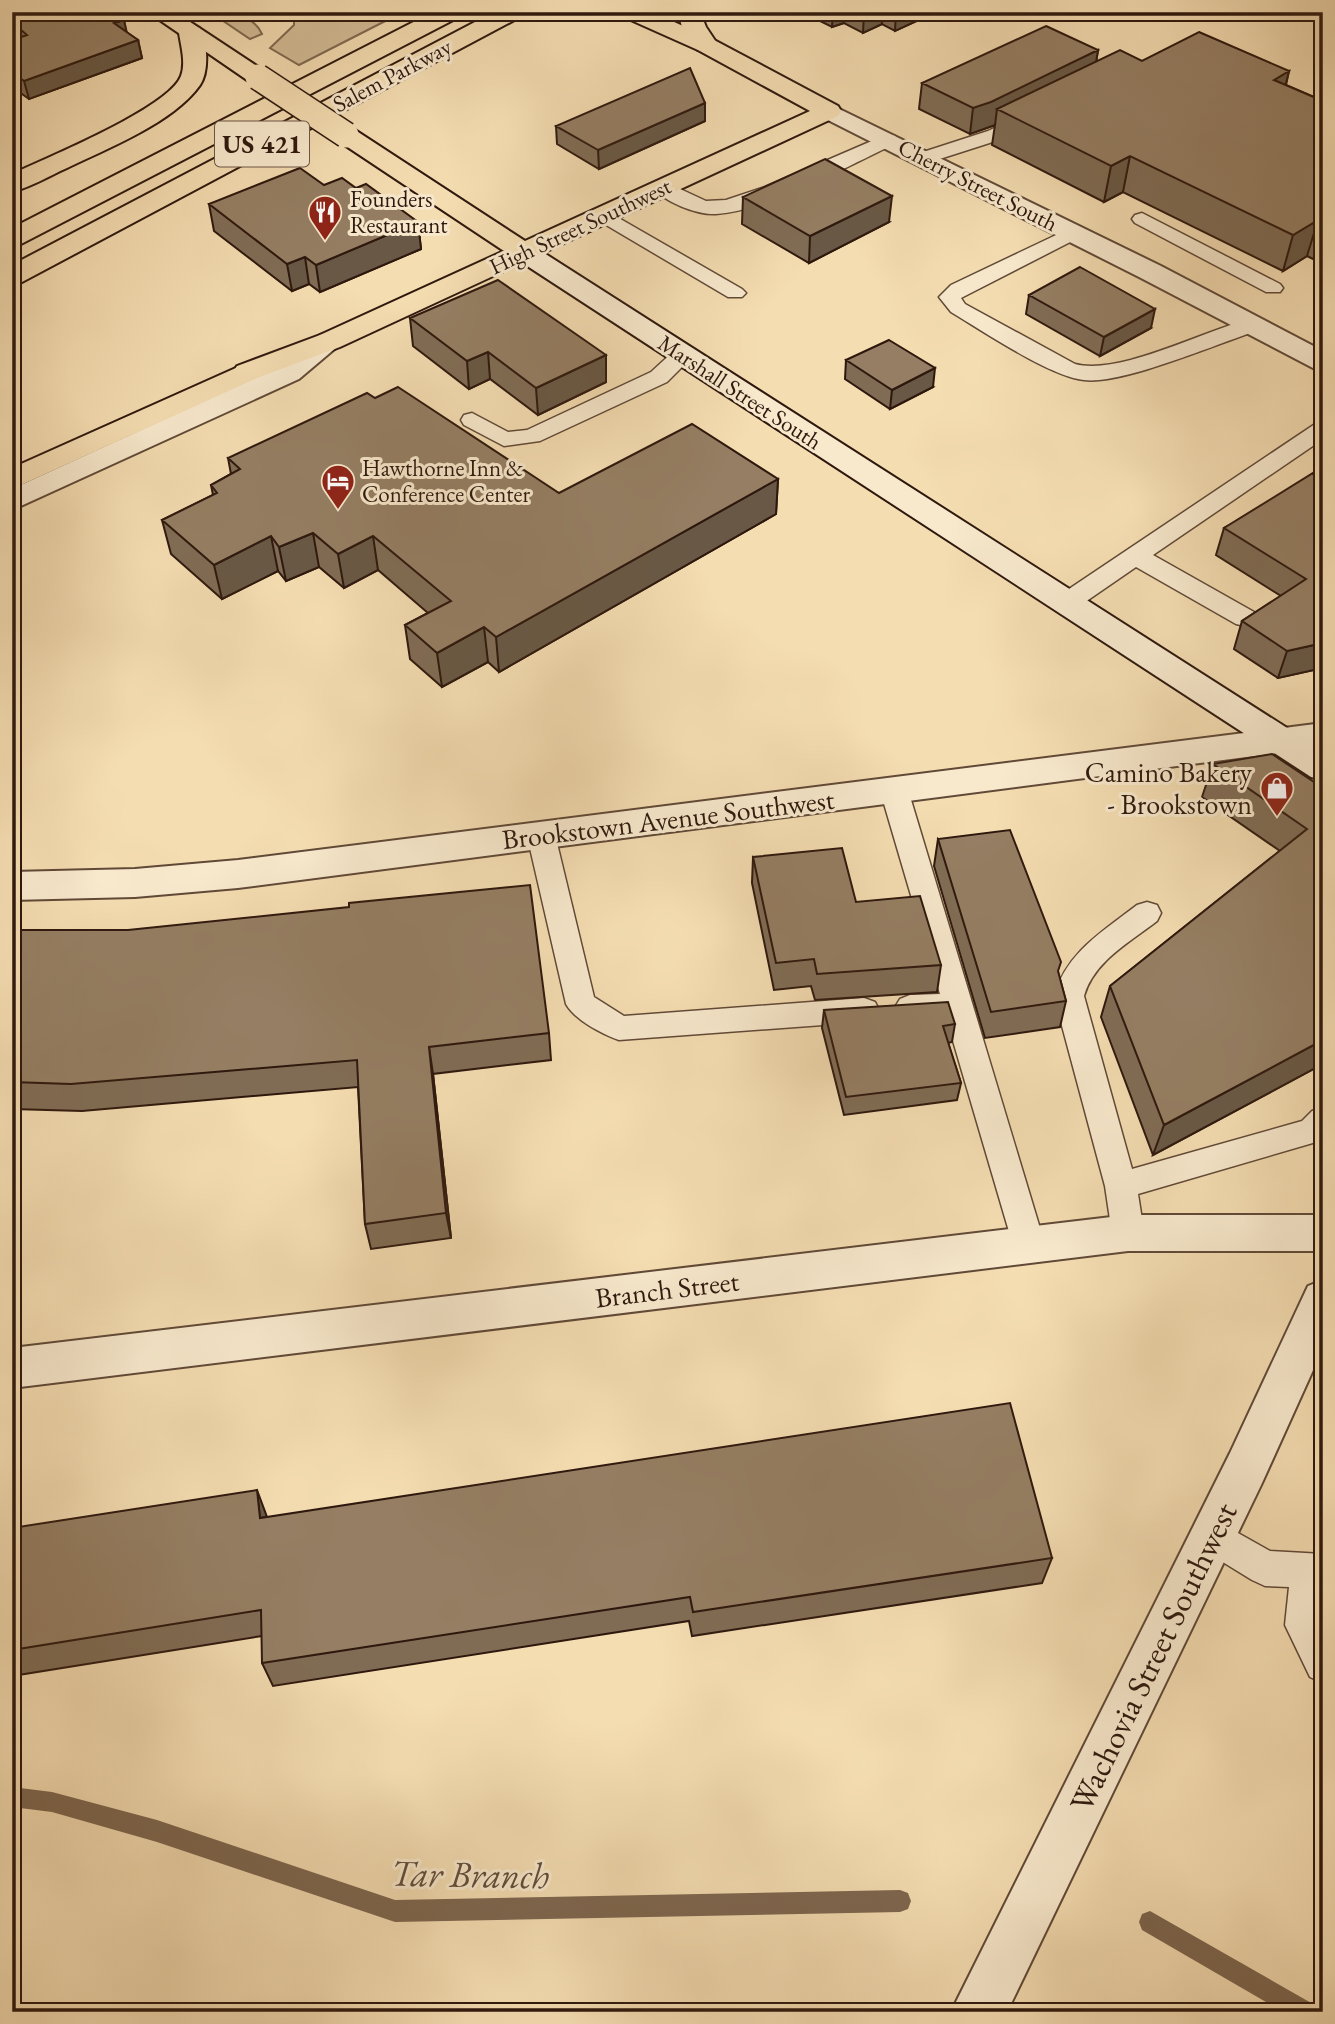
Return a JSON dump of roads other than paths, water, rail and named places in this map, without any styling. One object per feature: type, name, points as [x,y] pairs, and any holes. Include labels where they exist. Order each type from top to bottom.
[{"type":"main road","name":"Marshall Street South","points":[[159,12],[524,252]]},
{"type":"main road","name":"Salem Parkway","points":[[12,238],[451,12]]},
{"type":"main road","name":"Salem Parkway","points":[[12,276],[512,12]]},
{"type":"main road","name":"Cherry Street South","points":[[632,12],[706,45],[830,111]]},
{"type":"main road","points":[[689,12],[694,27],[706,45]]},
{"type":"main road","points":[[12,184],[153,114],[178,97],[189,84],[194,69],[191,33]]},
{"type":"main road","name":"High Street Southwest","points":[[12,480],[273,360],[330,341],[830,111]]},
{"type":"street","name":"Cherry Street South","points":[[830,111],[1323,362]]},
{"type":"street","name":"Marshall Street South","points":[[524,252],[1323,768]]},
{"type":"street","name":"High Street Southwest","points":[[12,501],[289,373],[330,341]]},
{"type":"street","name":"Brookstown Avenue Southwest","points":[[12,886],[135,883],[238,874],[1323,735]]},
{"type":"street","name":"Branch Street","points":[[12,1368],[1128,1233],[1323,1233]]},
{"type":"street","name":"Wachovia Street Southwest","points":[[978,2012],[1213,1536],[1323,1299]]},
{"type":"lane","points":[[924,158],[995,135],[1044,110]]},
{"type":"lane","points":[[663,187],[691,203],[714,208],[741,203],[888,140]]},
{"type":"lane","points":[[603,215],[734,293]]},
{"type":"lane","points":[[1142,219],[1273,288]]},
{"type":"lane","points":[[1073,233],[958,289],[950,297],[958,308],[1067,369],[1086,374],[1130,368],[1251,325]]},
{"type":"lane","points":[[472,420],[504,439],[532,436],[659,377],[682,355]]},
{"type":"lane","points":[[1066,603],[1321,432]]},
{"type":"lane","points":[[1136,556],[1245,618]]},
{"type":"lane","points":[[894,790],[1029,1245]]},
{"type":"lane","points":[[541,835],[581,1004],[620,1028],[959,1005]]},
{"type":"lane","points":[[1128,1233],[1121,1186],[1069,996],[1071,981],[1081,966],[1147,913]]},
{"type":"lane","points":[[1121,1186],[1319,1129]]},
{"type":"lane","points":[[1213,1536],[1265,1568],[1316,1572],[1304,1625],[1323,1664]]},
{"type":"waterway","name":"Tar Branch","points":[[12,1797],[52,1802],[157,1831],[395,1911],[900,1901]]},
{"type":"waterway","name":"Tar Branch","points":[[1150,1922],[1305,2012]]},
{"type":"place","name":"Founders Restaurant","points":[[325,242]]},
{"type":"place","name":"Hawthorne Inn & Conference Center","points":[[338,511]]},
{"type":"place","name":"Camino Bakery - Brookstown","points":[[1277,818]]}]
